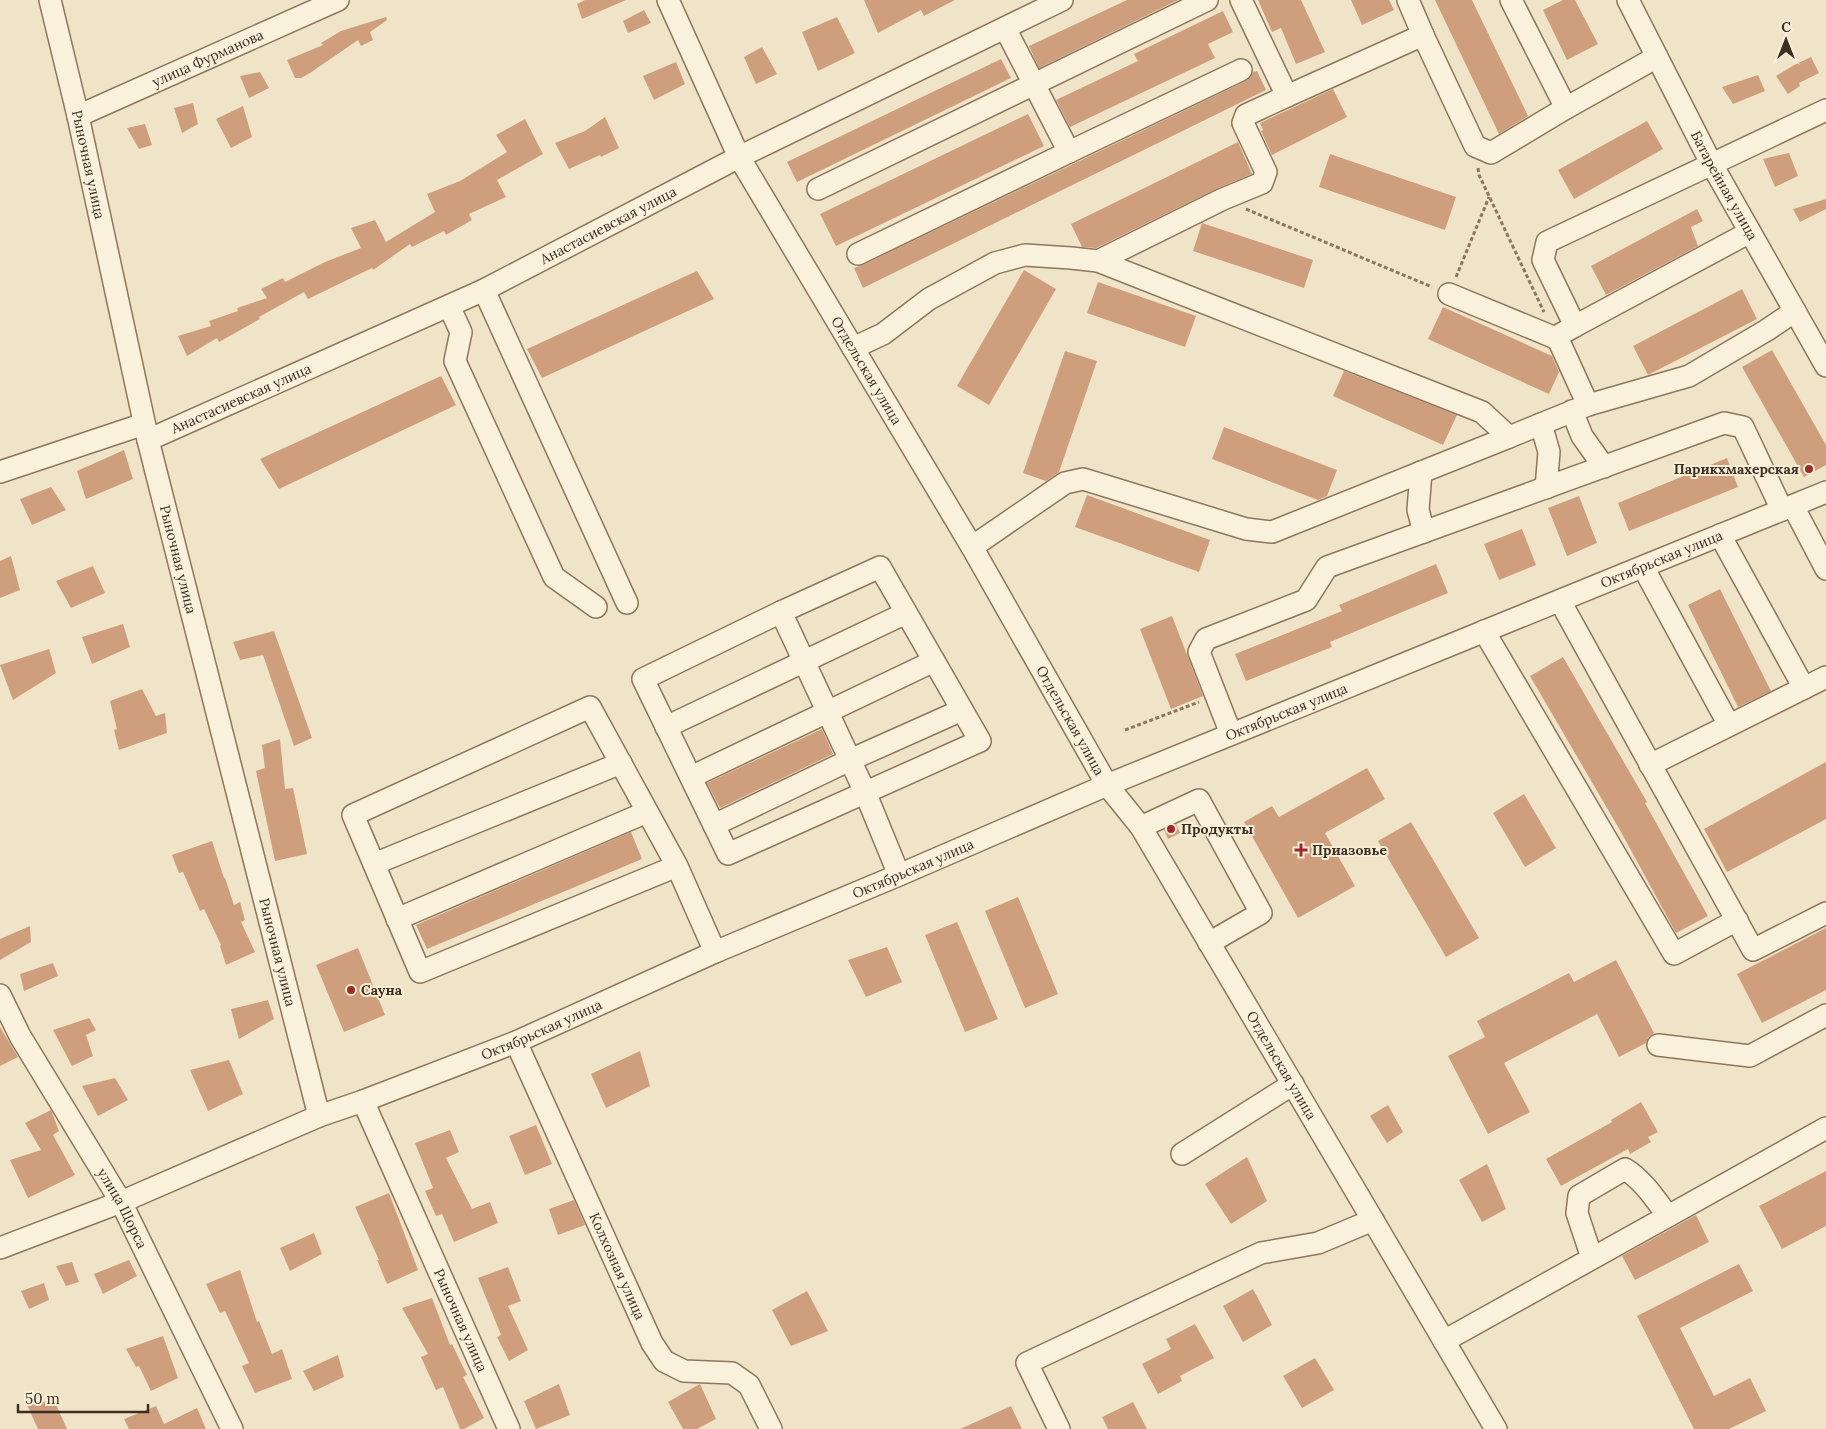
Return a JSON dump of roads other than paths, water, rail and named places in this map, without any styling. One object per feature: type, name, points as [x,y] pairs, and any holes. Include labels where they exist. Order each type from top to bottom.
[{"type":"street","name":"Рыночная улица","points":[[50,0],[78,116],[146,432],[319,1116]]},
{"type":"street","name":"улица Фурманова","points":[[78,116],[338,0]]},
{"type":"street","name":"Отдельская улица","points":[[668,0],[739,157],[972,546],[1107,785],[1141,827],[1496,1429]]},
{"type":"street","name":"Анастасиевская улица","points":[[0,472],[146,432],[449,306],[484,290],[739,157],[1062,0]]},
{"type":"street","points":[[818,189],[1207,0]]},
{"type":"street","points":[[1241,0],[1287,96]]},
{"type":"street","points":[[1408,0],[1475,146],[1491,153],[1657,57]]},
{"type":"street","points":[[1511,0],[1566,108]]},
{"type":"street","name":"Батарейная улица","points":[[1628,0],[1711,163],[1826,366]]},
{"type":"street","points":[[1005,28],[1069,152]]},
{"type":"street","points":[[1098,262],[1223,200],[1262,183],[1266,172],[1243,123],[1246,115],[1423,35]]},
{"type":"street","points":[[858,254],[1241,70]]},
{"type":"street","points":[[1604,467],[1582,436],[1580,408],[1565,333],[1543,260],[1547,242],[1826,110]]},
{"type":"street","points":[[1449,294],[1565,333],[1750,232]]},
{"type":"street","points":[[853,348],[883,334],[929,298],[995,263],[1025,255],[1071,258],[1098,262],[1482,412],[1509,437]]},
{"type":"street","points":[[484,290],[627,603]]},
{"type":"street","points":[[449,306],[461,332],[455,361],[554,577],[596,607]]},
{"type":"street","points":[[972,546],[1065,483],[1083,479],[1246,530],[1272,532],[1580,408],[1689,376],[1767,330],[1795,311]]},
{"type":"street","points":[[1231,734],[1199,652],[1206,639],[1306,600],[1327,567],[1724,423],[1743,427],[1787,508],[1826,569]]},
{"type":"street","points":[[1541,424],[1549,452],[1546,488]]},
{"type":"street","points":[[1421,472],[1418,510],[1424,532]]},
{"type":"street","name":"Октябрьская улица","points":[[0,1248],[121,1202],[319,1116],[516,1042],[715,952],[1107,785],[1826,492]]},
{"type":"street","points":[[1720,535],[1804,688]]},
{"type":"street","points":[[1643,566],[1729,725]]},
{"type":"street","points":[[880,567],[906,614],[980,741],[728,854],[643,679],[781,612],[880,567]]},
{"type":"street","points":[[1560,601],[1754,950],[1826,913]]},
{"type":"street","points":[[781,612],[865,792],[899,875]]},
{"type":"street","points":[[666,727],[906,614]]},
{"type":"street","points":[[1484,632],[1674,954],[1737,920]]},
{"type":"street","points":[[691,777],[934,661]]},
{"type":"street","points":[[1650,765],[1826,677]]},
{"type":"street","points":[[676,866],[420,972],[353,814],[590,707],[676,866],[715,952]]},
{"type":"street","points":[[714,825],[850,760],[962,710]]},
{"type":"street","points":[[374,864],[621,763]]},
{"type":"street","points":[[1141,827],[1199,800],[1262,913],[1210,943]]},
{"type":"street","points":[[397,919],[647,812]]},
{"type":"street","name":"улица Щорса","points":[[0,995],[20,1036],[121,1202],[232,1429]]},
{"type":"street","points":[[1658,1046],[1750,1056],[1826,1015]]},
{"type":"street","name":"Колхозная улица","points":[[516,1042],[652,1343],[664,1361],[684,1371],[732,1373],[749,1385],[771,1429]]},
{"type":"street","points":[[1182,1154],[1293,1084]]},
{"type":"street","name":"Рыночная улица","points":[[363,1101],[509,1429]]},
{"type":"street","points":[[1444,1341],[1826,1128]]},
{"type":"street","points":[[1592,1258],[1577,1213],[1579,1196],[1625,1170],[1634,1175],[1650,1192],[1668,1216]]},
{"type":"street","points":[[1059,1429],[1027,1363],[1261,1253],[1318,1243],[1373,1220]]},
{"type":"place","name":"Парикхмахерская","points":[[1809,469]]},
{"type":"place","name":"Продукты","points":[[1171,829]]},
{"type":"place","name":"Приазовье","points":[[1301,850]]},
{"type":"place","name":"Сауна","points":[[351,990]]}]
